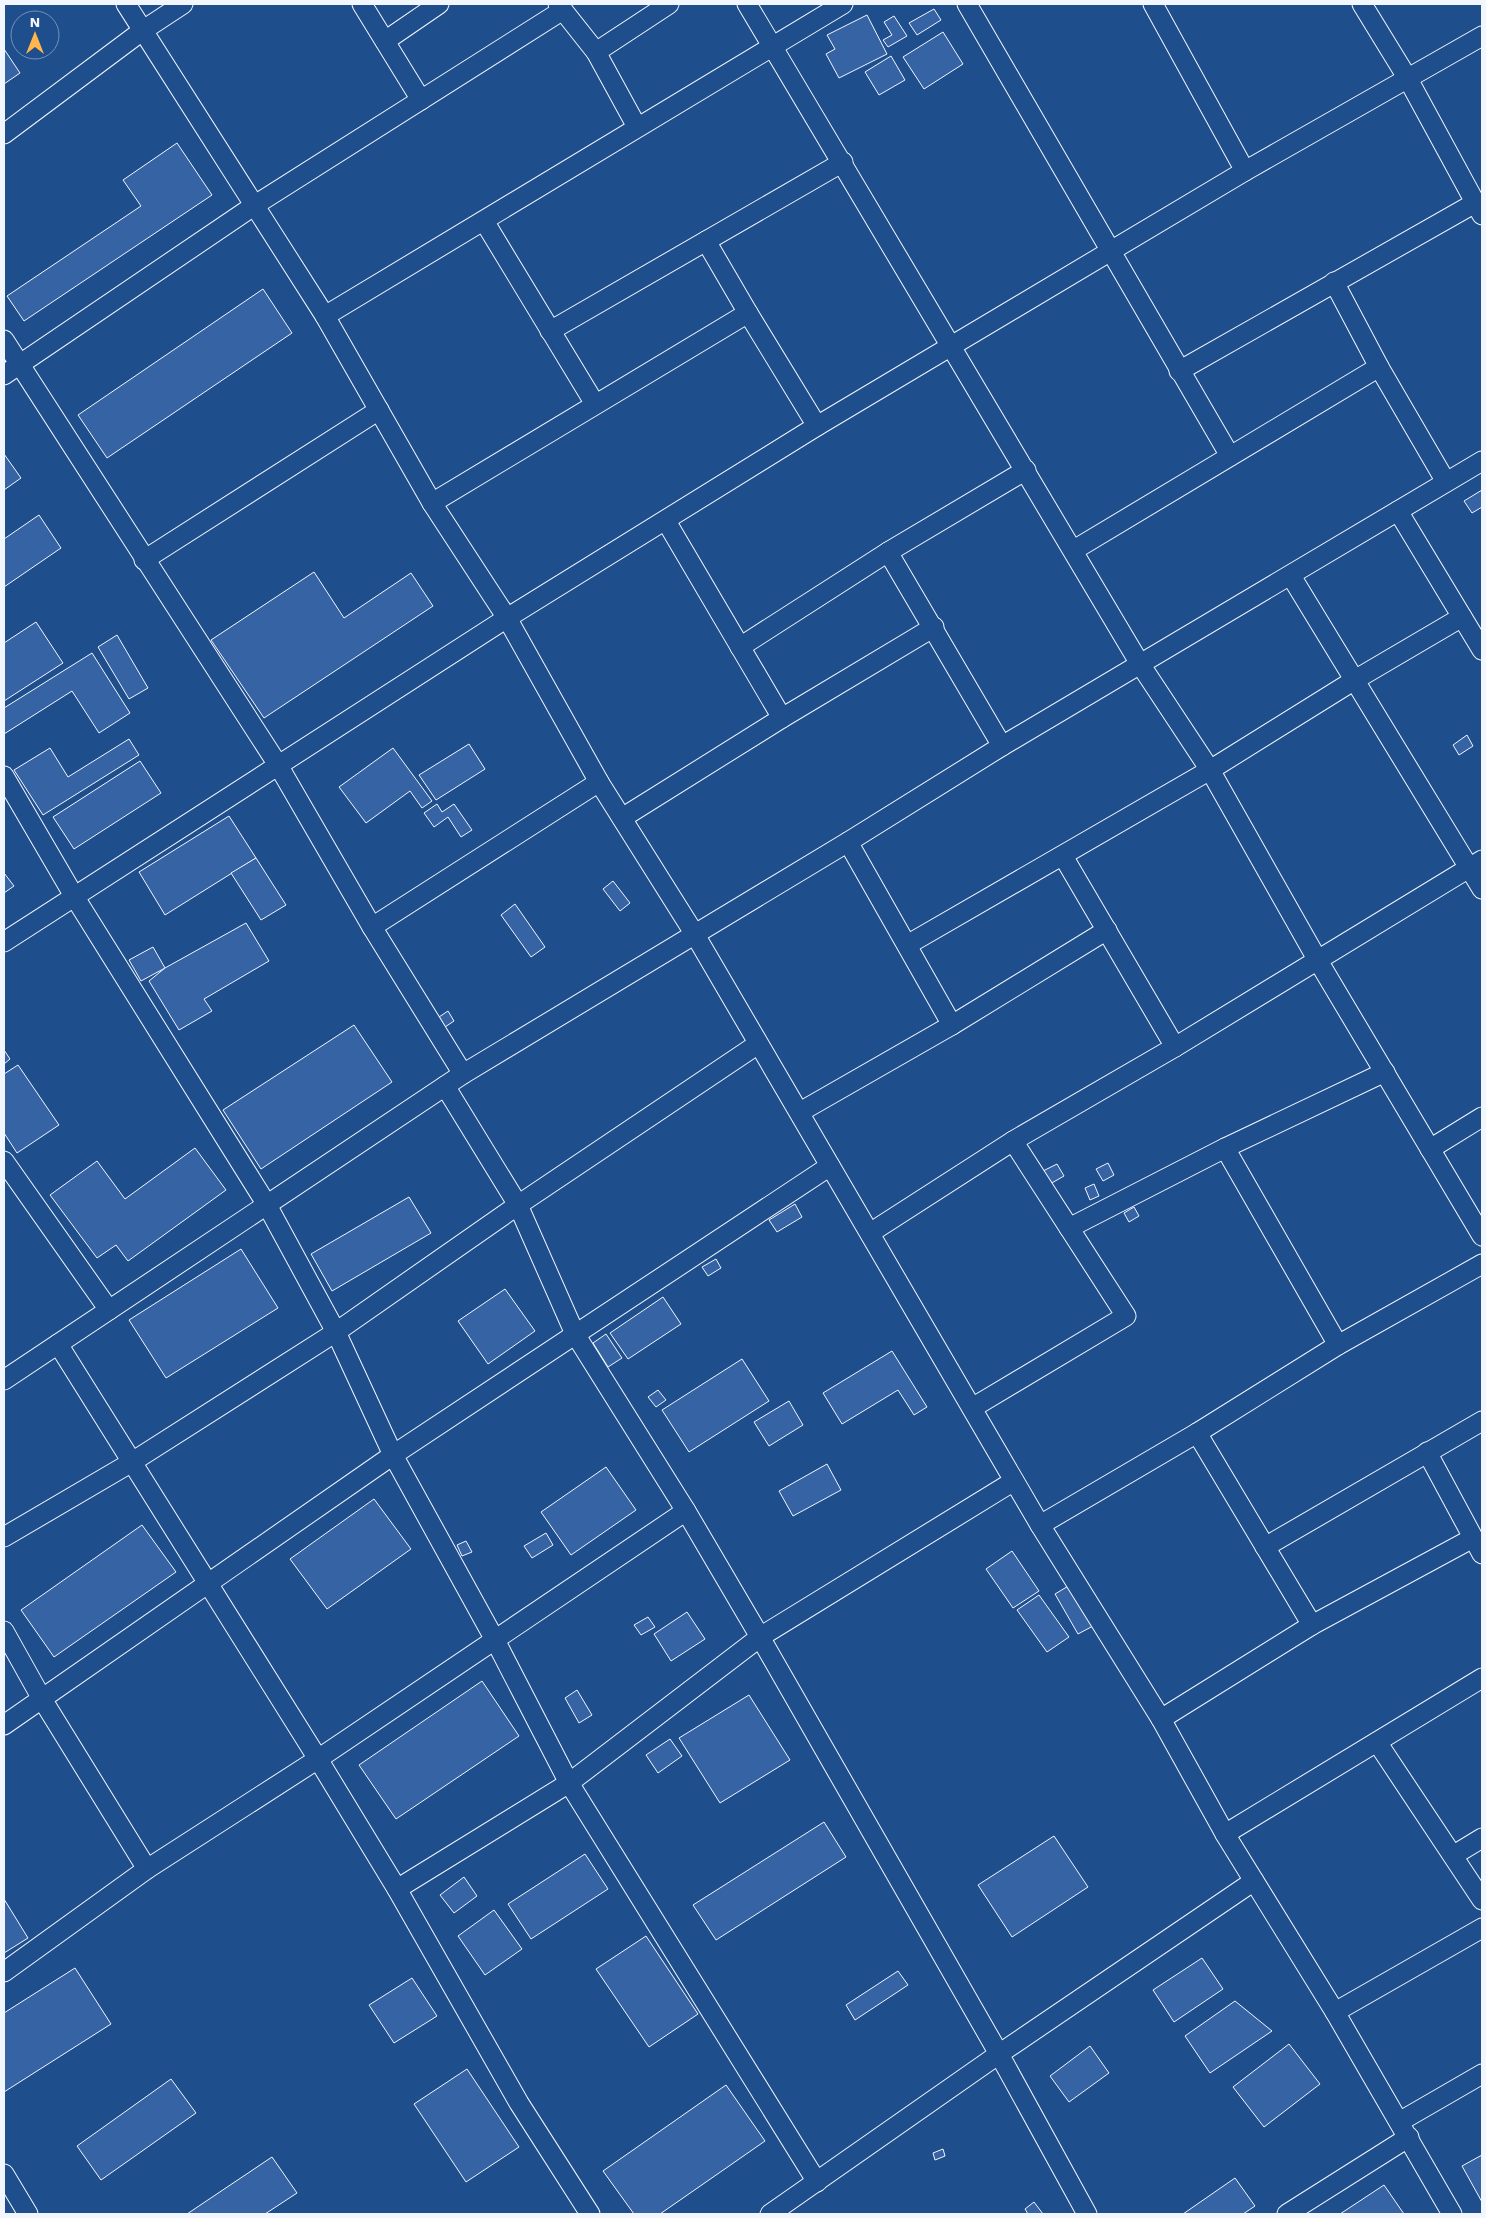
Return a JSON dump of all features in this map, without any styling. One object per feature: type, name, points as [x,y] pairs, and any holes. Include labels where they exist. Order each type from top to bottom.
[{"type":"street","points":[[126,4],[325,316],[432,503],[506,618],[599,782],[694,933],[1014,1481],[1161,1719],[1225,1834],[1335,2012],[1452,2214]]},
{"type":"street","points":[[4,134],[142,30],[184,4]]},
{"type":"street","points":[[362,4],[421,100]]},
{"type":"street","points":[[385,41],[439,4]]},
{"type":"street","points":[[596,52],[669,4]]},
{"type":"street","points":[[747,4],[952,345],[1140,664],[1210,770],[1317,959],[1482,1236]]},
{"type":"street","points":[[325,316],[844,4]]},
{"type":"street","points":[[966,4],[1230,456]]},
{"type":"street","points":[[1153,4],[1245,171]]},
{"type":"street","points":[[1179,371],[1334,282],[1479,209],[1408,79],[1362,4]]},
{"type":"street","points":[[11,370],[254,205],[421,100],[561,7],[596,52],[637,127]]},
{"type":"street","points":[[4,942],[506,618],[666,521],[817,426],[1245,171],[1482,36]]},
{"type":"street","points":[[550,331],[843,162]]},
{"type":"street","points":[[484,221],[595,404]]},
{"type":"street","points":[[706,241],[817,426]]},
{"type":"street","points":[[1334,282],[1379,367],[1446,482]]},
{"type":"street","points":[[432,503],[748,313]]},
{"type":"street","points":[[4,340],[11,370],[144,560],[278,765],[372,927],[463,1074]]},
{"type":"street","points":[[1074,550],[1379,367]]},
{"type":"street","points":[[144,560],[379,410]]},
{"type":"street","points":[[4,1380],[463,1074],[694,933],[848,842],[1002,746],[1482,461]]},
{"type":"street","points":[[740,647],[888,552],[1026,470]]},
{"type":"street","points":[[1398,511],[1482,650]]},
{"type":"street","points":[[666,521],[782,718]]},
{"type":"street","points":[[888,552],[934,627],[1002,746]]},
{"type":"street","points":[[1291,576],[1353,681],[1476,864],[1482,889]]},
{"type":"street","points":[[907,944],[1210,770],[1353,681],[1462,617]]},
{"type":"street","points":[[622,818],[782,718],[934,627]]},
{"type":"street","points":[[4,776],[74,896],[267,1205],[336,1332],[393,1455],[495,1640],[569,1783],[817,2182]]},
{"type":"street","points":[[372,927],[599,782]]},
{"type":"street","points":[[848,842],[952,1025]]},
{"type":"street","points":[[1063,856],[1175,1047]]},
{"type":"street","points":[[870,1233],[1013,1142],[1175,1047],[1476,864]]},
{"type":"street","points":[[800,1112],[952,1025],[1107,930]]},
{"type":"street","points":[[4,1537],[132,1462],[336,1332],[518,1205],[758,1044]]},
{"type":"street","points":[[1069,1228],[1225,1148],[1385,1072]]},
{"type":"street","points":[[446,1086],[518,1205],[575,1334],[686,1511],[760,1637],[999,2054],[1087,2214]]},
{"type":"street","points":[[1430,1149],[1482,1118]]},
{"type":"street","points":[[972,1408],[1126,1316],[1013,1142]]},
{"type":"street","points":[[1225,1148],[1338,1345]]},
{"type":"street","points":[[4,1161],[109,1310]]},
{"type":"street","points":[[4,1725],[393,1455],[830,1166]]},
{"type":"street","points":[[1040,1524],[1196,1433],[1338,1345],[1482,1264]]},
{"type":"street","points":[[58,1344],[318,1759],[397,1890],[519,2103],[590,2214]]},
{"type":"street","points":[[1264,1547],[1482,1421]]},
{"type":"street","points":[[1196,1433],[1312,1625]]},
{"type":"street","points":[[1161,1719],[1312,1625],[1477,1546],[1427,1452]]},
{"type":"street","points":[[397,1890],[569,1783],[760,1637],[1014,1481]]},
{"type":"street","points":[[4,1972],[147,1869],[318,1759],[686,1511]]},
{"type":"street","points":[[4,1631],[42,1699],[147,1869]]},
{"type":"street","points":[[1225,1834],[1482,1678]]},
{"type":"street","points":[[1377,1742],[1454,1855],[1482,1900]]},
{"type":"street","points":[[1454,1855],[1482,1838]]},
{"type":"street","points":[[770,2214],[999,2054],[1254,1881]]},
{"type":"street","points":[[1335,2012],[1482,1928]]},
{"type":"street","points":[[1287,2214],[1482,2074]]},
{"type":"street","points":[[4,2174],[28,2214]]},
{"type":"building","points":[[934,9],[941,20],[917,35],[909,23]]},
{"type":"building","points":[[867,15],[887,54],[839,78],[826,54],[835,49],[827,35]]},
{"type":"building","points":[[894,16],[907,36],[888,47],[883,40],[892,35],[884,22]]},
{"type":"building","points":[[943,32],[963,64],[924,89],[903,57]]},
{"type":"building","points":[[4,49],[20,73],[4,84]]},
{"type":"building","points":[[891,56],[905,80],[879,95],[865,72]]},
{"type":"building","points":[[177,143],[212,195],[24,321],[7,296],[141,206],[123,180]]},
{"type":"building","points":[[263,289],[292,333],[107,458],[78,415]]},
{"type":"building","points":[[4,454],[21,478],[4,490]]},
{"type":"building","points":[[1482,490],[1482,507],[1472,513],[1464,501]]},
{"type":"building","points":[[39,515],[61,548],[4,587],[4,539]]},
{"type":"building","points":[[314,572],[344,618],[411,573],[433,606],[264,718],[211,640]]},
{"type":"building","points":[[36,622],[63,663],[4,701],[4,643]]},
{"type":"building","points":[[117,635],[148,688],[129,699],[98,647]]},
{"type":"building","points":[[92,653],[130,713],[99,733],[72,691],[4,734],[4,708]]},
{"type":"building","points":[[1467,735],[1473,746],[1459,755],[1453,745]]},
{"type":"building","points":[[129,739],[139,755],[43,815],[14,770],[50,748],[68,777]]},
{"type":"building","points":[[469,744],[485,769],[436,800],[419,775]]},
{"type":"building","points":[[393,748],[432,801],[422,808],[410,791],[366,823],[339,787]]},
{"type":"building","points":[[140,761],[161,793],[74,849],[53,817]]},
{"type":"building","points":[[437,804],[442,812],[454,804],[472,830],[461,837],[448,817],[434,827],[424,813]]},
{"type":"building","points":[[229,816],[256,858],[165,915],[139,872]]},
{"type":"building","points":[[256,858],[286,905],[261,920],[231,873]]},
{"type":"building","points":[[4,873],[14,886],[4,893]]},
{"type":"building","points":[[613,881],[630,903],[620,911],[603,889]]},
{"type":"building","points":[[515,904],[545,947],[531,957],[501,915]]},
{"type":"building","points":[[246,923],[269,961],[204,999],[212,1011],[179,1030],[149,981],[165,968]]},
{"type":"building","points":[[153,947],[165,968],[141,981],[129,960]]},
{"type":"building","points":[[448,1011],[454,1021],[445,1027],[439,1017]]},
{"type":"building","points":[[354,1025],[392,1082],[261,1169],[223,1110]]},
{"type":"building","points":[[4,1050],[10,1059],[4,1064]]},
{"type":"building","points":[[18,1065],[59,1125],[17,1153],[4,1133],[4,1074]]},
{"type":"building","points":[[195,1148],[226,1190],[128,1261],[116,1245],[97,1258],[50,1195],[97,1161],[125,1199]]},
{"type":"building","points":[[1108,1163],[1114,1175],[1103,1181],[1096,1169]]},
{"type":"building","points":[[1057,1164],[1064,1176],[1050,1184],[1043,1171]]},
{"type":"building","points":[[1094,1184],[1099,1196],[1090,1200],[1085,1188]]},
{"type":"building","points":[[409,1197],[431,1233],[332,1291],[311,1254]]},
{"type":"building","points":[[795,1204],[802,1217],[777,1232],[769,1220]]},
{"type":"building","points":[[1134,1207],[1139,1216],[1129,1222],[1124,1213]]},
{"type":"building","points":[[241,1249],[278,1308],[166,1378],[129,1320]]},
{"type":"building","points":[[716,1259],[721,1268],[708,1276],[702,1267]]},
{"type":"building","points":[[505,1289],[535,1331],[488,1364],[458,1321]]},
{"type":"building","points":[[663,1297],[681,1324],[628,1359],[610,1333]]},
{"type":"building","points":[[606,1334],[622,1358],[608,1367],[593,1343]]},
{"type":"building","points":[[892,1351],[927,1407],[914,1415],[898,1390],[842,1424],[823,1393]]},
{"type":"building","points":[[742,1359],[769,1401],[689,1452],[662,1410]]},
{"type":"building","points":[[658,1390],[666,1400],[656,1407],[648,1397]]},
{"type":"building","points":[[789,1401],[803,1425],[769,1446],[754,1422]]},
{"type":"building","points":[[827,1464],[841,1490],[793,1516],[779,1491]]},
{"type":"building","points":[[606,1467],[636,1510],[571,1555],[541,1512]]},
{"type":"building","points":[[374,1499],[411,1549],[327,1609],[290,1559]]},
{"type":"building","points":[[142,1525],[176,1572],[54,1657],[21,1610]]},
{"type":"building","points":[[546,1533],[553,1545],[532,1558],[524,1546]]},
{"type":"building","points":[[466,1541],[472,1552],[462,1556],[457,1545]]},
{"type":"building","points":[[1012,1551],[1039,1591],[1013,1608],[986,1569]]},
{"type":"building","points":[[1070,1585],[1093,1626],[1078,1634],[1055,1594]]},
{"type":"building","points":[[1039,1595],[1069,1637],[1047,1652],[1017,1610]]},
{"type":"building","points":[[687,1612],[705,1639],[671,1661],[654,1634]]},
{"type":"building","points":[[648,1617],[655,1627],[641,1635],[634,1625]]},
{"type":"building","points":[[482,1681],[519,1736],[396,1819],[359,1765]]},
{"type":"building","points":[[577,1690],[592,1715],[579,1723],[565,1698]]},
{"type":"building","points":[[749,1695],[790,1760],[720,1803],[679,1738]]},
{"type":"building","points":[[670,1739],[682,1756],[658,1773],[646,1755]]},
{"type":"building","points":[[824,1822],[846,1857],[716,1940],[693,1905]]},
{"type":"building","points":[[1054,1836],[1088,1887],[1012,1937],[978,1885]]},
{"type":"building","points":[[585,1854],[608,1889],[531,1939],[508,1904]]},
{"type":"building","points":[[464,1877],[477,1896],[454,1913],[440,1895]]},
{"type":"building","points":[[4,1899],[28,1938],[4,1953]]},
{"type":"building","points":[[494,1910],[522,1949],[485,1975],[458,1936]]},
{"type":"building","points":[[646,1936],[698,2014],[649,2047],[596,1969]]},
{"type":"building","points":[[1202,1958],[1223,1989],[1174,2022],[1153,1990]]},
{"type":"building","points":[[75,1968],[111,2024],[4,2092],[4,2013]]},
{"type":"building","points":[[898,1971],[908,1985],[855,2020],[846,2005]]},
{"type":"building","points":[[412,1978],[437,2016],[394,2043],[369,2005]]},
{"type":"building","points":[[1235,2001],[1272,2031],[1210,2073],[1185,2036]]},
{"type":"building","points":[[1289,2044],[1320,2084],[1264,2127],[1233,2087]]},
{"type":"building","points":[[1090,2046],[1109,2073],[1069,2102],[1050,2076]]},
{"type":"building","points":[[467,2069],[519,2147],[466,2182],[414,2104]]},
{"type":"building","points":[[171,2079],[196,2113],[101,2180],[77,2146]]},
{"type":"building","points":[[726,2085],[765,2141],[660,2214],[634,2214],[603,2171]]},
{"type":"building","points":[[943,2149],[945,2156],[935,2160],[933,2153]]},
{"type":"building","points":[[1482,2155],[1482,2202],[1462,2166]]},
{"type":"building","points":[[272,2157],[297,2193],[265,2214],[187,2214]]},
{"type":"building","points":[[1235,2178],[1255,2206],[1243,2214],[1183,2214]]},
{"type":"building","points":[[1384,2185],[1404,2214],[1340,2214]]},
{"type":"building","points":[[1034,2202],[1043,2214],[1028,2214],[1025,2209]]}]
